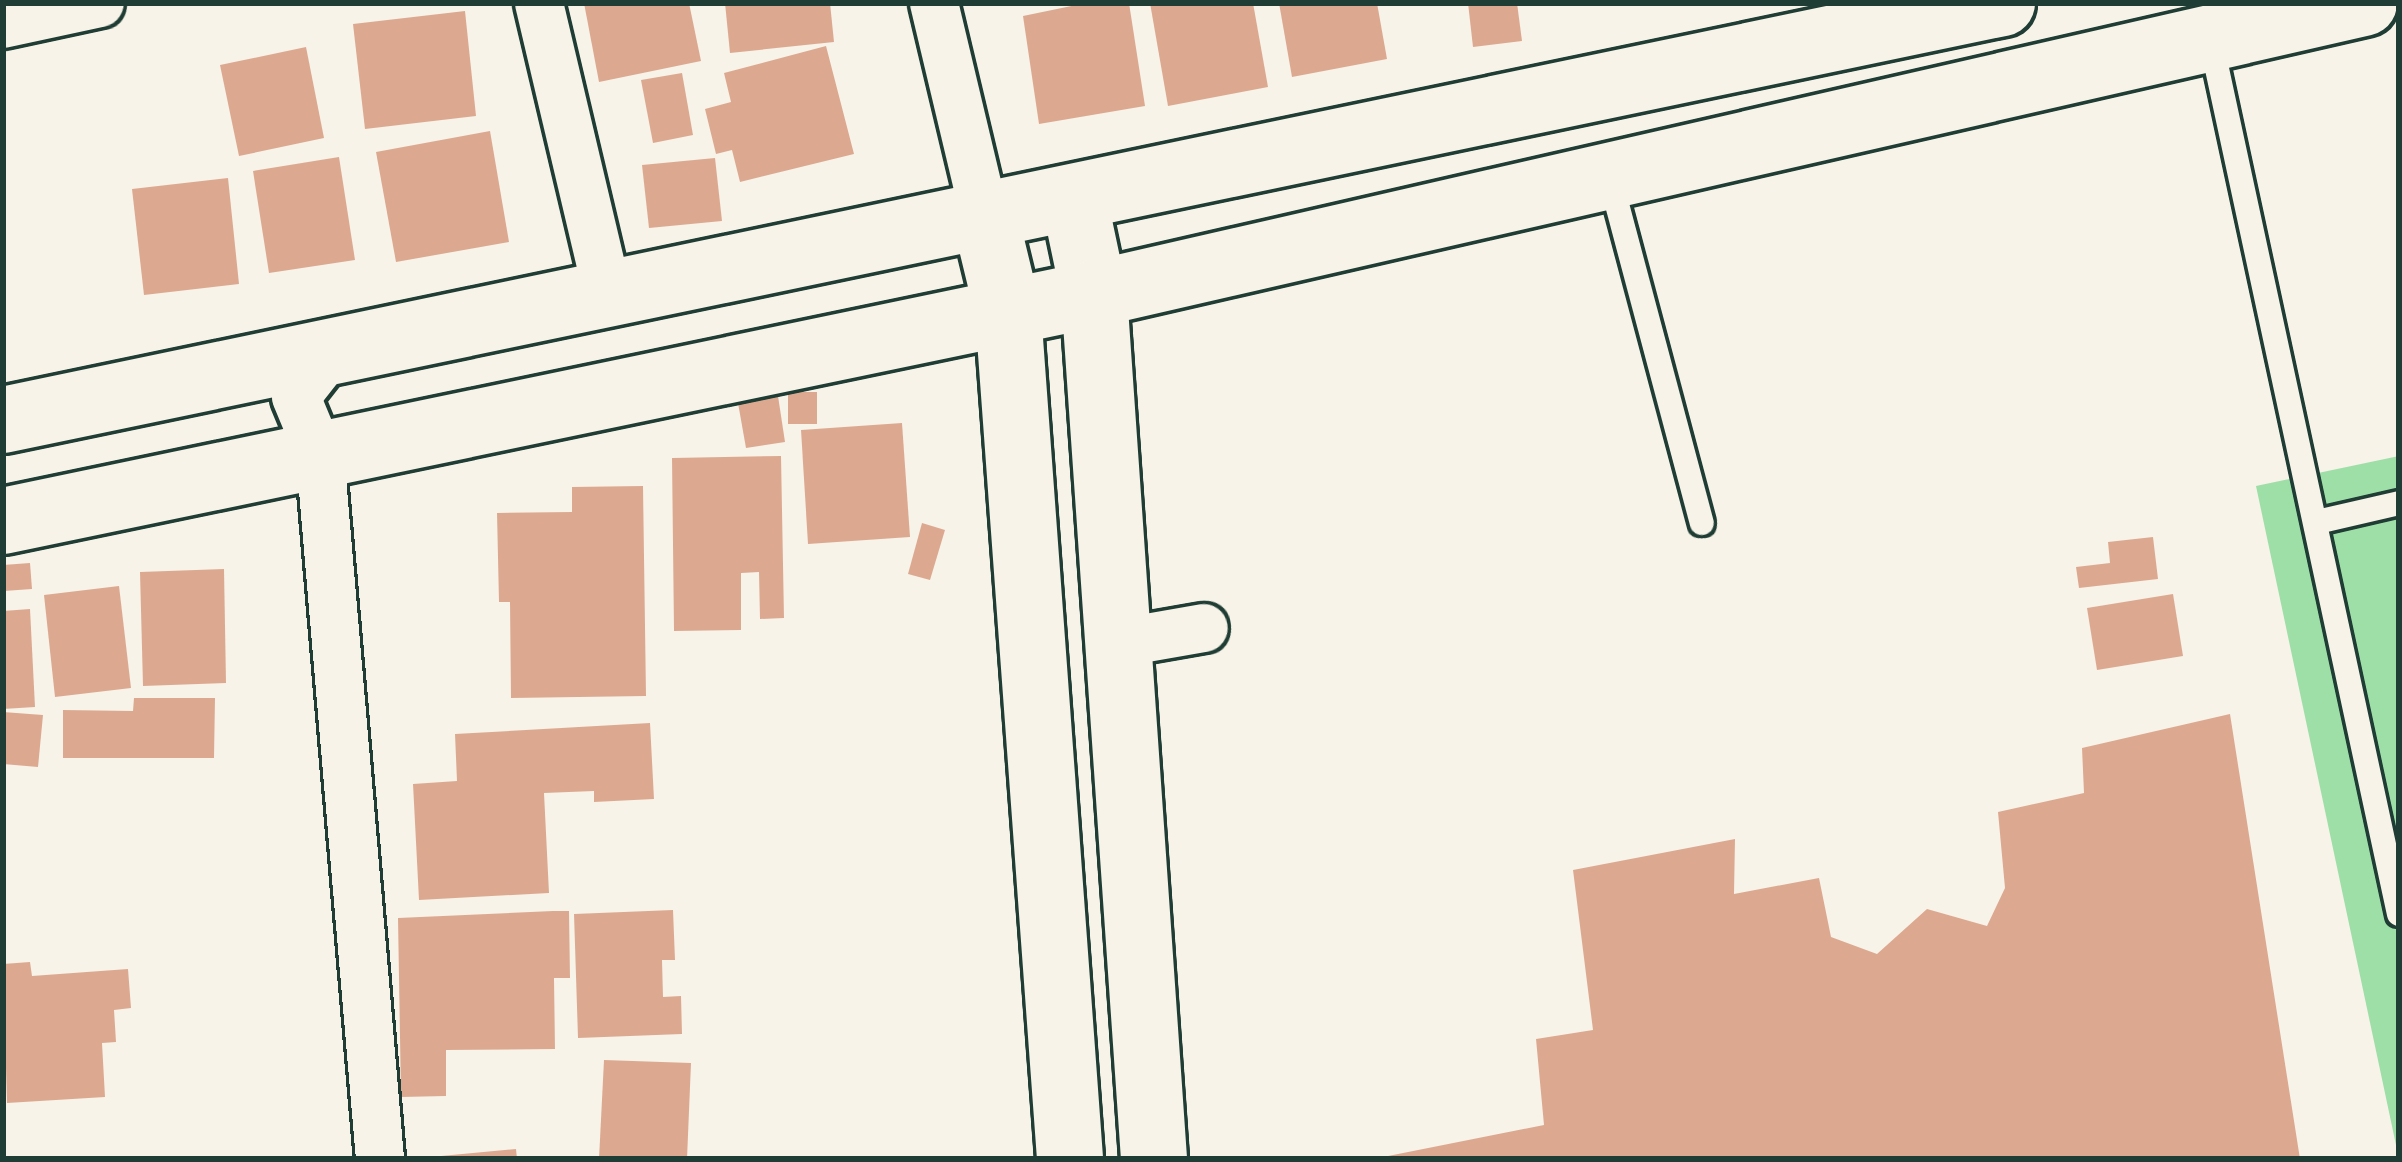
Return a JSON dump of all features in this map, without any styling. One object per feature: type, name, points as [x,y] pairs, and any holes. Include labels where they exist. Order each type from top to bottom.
[{"type":"street","points":[[539,3],[610,299]]},
{"type":"street","points":[[934,3],[1008,312],[1070,1159]]},
{"type":"street","points":[[3,420],[610,299],[1074,199],[1846,21],[2002,3]]},
{"type":"street","points":[[3,521],[1094,294],[2249,22],[2364,3]]},
{"type":"street","points":[[3,24],[73,6]]},
{"type":"street","points":[[1074,199],[1094,294],[1154,1159]]},
{"type":"street","points":[[329,355],[296,398],[320,454],[380,1159]]},
{"type":"street","points":[[1118,643],[1204,628]]},
{"type":"lane","points":[[2249,22],[2317,522],[2399,914]]},
{"type":"lane","points":[[1609,176],[1702,523]]},
{"type":"lane","points":[[2317,522],[2399,503]]},
{"type":"green space","points":[[2399,456],[2399,1159],[2256,486]]},
{"type":"building","points":[[584,3],[689,3],[701,61],[599,82]]},
{"type":"building","points":[[725,3],[830,3],[834,42],[730,53]]},
{"type":"building","points":[[1086,3],[1129,3],[1145,106],[1039,124],[1023,16]]},
{"type":"building","points":[[1150,3],[1253,3],[1268,87],[1168,106]]},
{"type":"building","points":[[1279,3],[1377,3],[1387,59],[1292,77]]},
{"type":"building","points":[[1468,3],[1517,3],[1522,41],[1473,47]]},
{"type":"building","points":[[465,11],[476,116],[365,129],[353,24]]},
{"type":"building","points":[[826,46],[854,154],[740,182],[732,150],[716,154],[705,109],[731,102],[724,73]]},
{"type":"building","points":[[306,47],[324,138],[239,156],[220,65]]},
{"type":"building","points":[[682,73],[693,135],[653,143],[641,80]]},
{"type":"building","points":[[490,131],[509,242],[396,262],[376,152]]},
{"type":"building","points":[[339,157],[355,260],[269,273],[253,171]]},
{"type":"building","points":[[715,158],[722,221],[649,228],[642,165]]},
{"type":"building","points":[[228,178],[239,284],[144,295],[132,189]]},
{"type":"building","points":[[788,392],[817,392],[817,424],[788,424]]},
{"type":"building","points":[[778,396],[785,442],[746,448],[738,403]]},
{"type":"building","points":[[902,423],[910,537],[808,544],[801,430]]},
{"type":"building","points":[[781,456],[784,618],[760,619],[759,572],[741,573],[741,630],[674,631],[672,458]]},
{"type":"building","points":[[643,486],[646,696],[511,698],[510,602],[499,602],[497,513],[572,512],[572,487]]},
{"type":"building","points":[[922,523],[945,530],[930,580],[908,574]]},
{"type":"building","points":[[2153,537],[2158,579],[2079,588],[2076,567],[2110,563],[2108,542]]},
{"type":"building","points":[[30,563],[32,589],[4,591],[3,565]]},
{"type":"building","points":[[224,569],[226,683],[143,686],[140,572]]},
{"type":"building","points":[[119,586],[131,688],[55,697],[44,595]]},
{"type":"building","points":[[2173,594],[2183,656],[2097,670],[2087,608]]},
{"type":"building","points":[[30,609],[35,707],[3,709],[3,611]]},
{"type":"building","points":[[134,698],[215,698],[214,758],[63,758],[63,710],[133,711]]},
{"type":"building","points":[[3,712],[43,715],[38,767],[3,764]]},
{"type":"building","points":[[2230,714],[2300,1159],[1373,1159],[1544,1125],[1536,1039],[1593,1030],[1573,870],[1735,839],[1734,894],[1819,878],[1831,937],[1877,954],[1927,909],[1987,926],[2005,888],[1998,812],[2084,793],[2082,748]]},
{"type":"building","points":[[650,723],[654,799],[594,802],[594,791],[544,793],[549,893],[419,900],[413,784],[457,781],[455,734]]},
{"type":"building","points":[[673,910],[675,960],[662,960],[663,997],[681,996],[682,1034],[578,1038],[574,914]]},
{"type":"building","points":[[569,911],[570,978],[554,978],[555,1049],[446,1050],[446,1096],[401,1097],[398,918]]},
{"type":"building","points":[[30,962],[32,976],[128,969],[131,1008],[114,1010],[116,1042],[102,1043],[105,1097],[7,1103],[3,964]]},
{"type":"building","points":[[604,1060],[691,1063],[687,1159],[599,1159]]},
{"type":"building","points":[[516,1149],[517,1159],[441,1159],[441,1156]]}]
